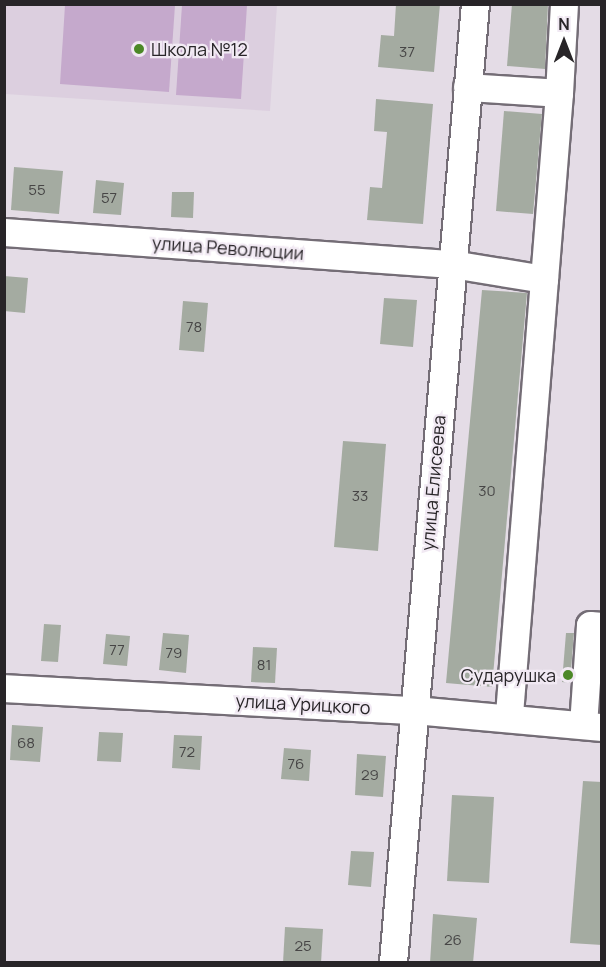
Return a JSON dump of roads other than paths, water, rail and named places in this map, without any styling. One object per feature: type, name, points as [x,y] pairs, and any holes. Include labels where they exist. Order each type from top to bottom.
[{"type":"street","name":"улица Елисеева","points":[[393,963],[475,4]]},
{"type":"street","points":[[509,718],[559,93],[564,4]]},
{"type":"street","points":[[467,87],[559,93]]},
{"type":"street","name":"улица Революции","points":[[4,232],[452,264],[544,279]]},
{"type":"street","points":[[592,726],[598,619]]},
{"type":"street","name":"улица Урицкого","points":[[4,688],[414,710],[592,726]]},
{"type":"place","name":"Школа №12","points":[[139,49]]},
{"type":"place","name":"Сударушка","points":[[568,675]]}]
